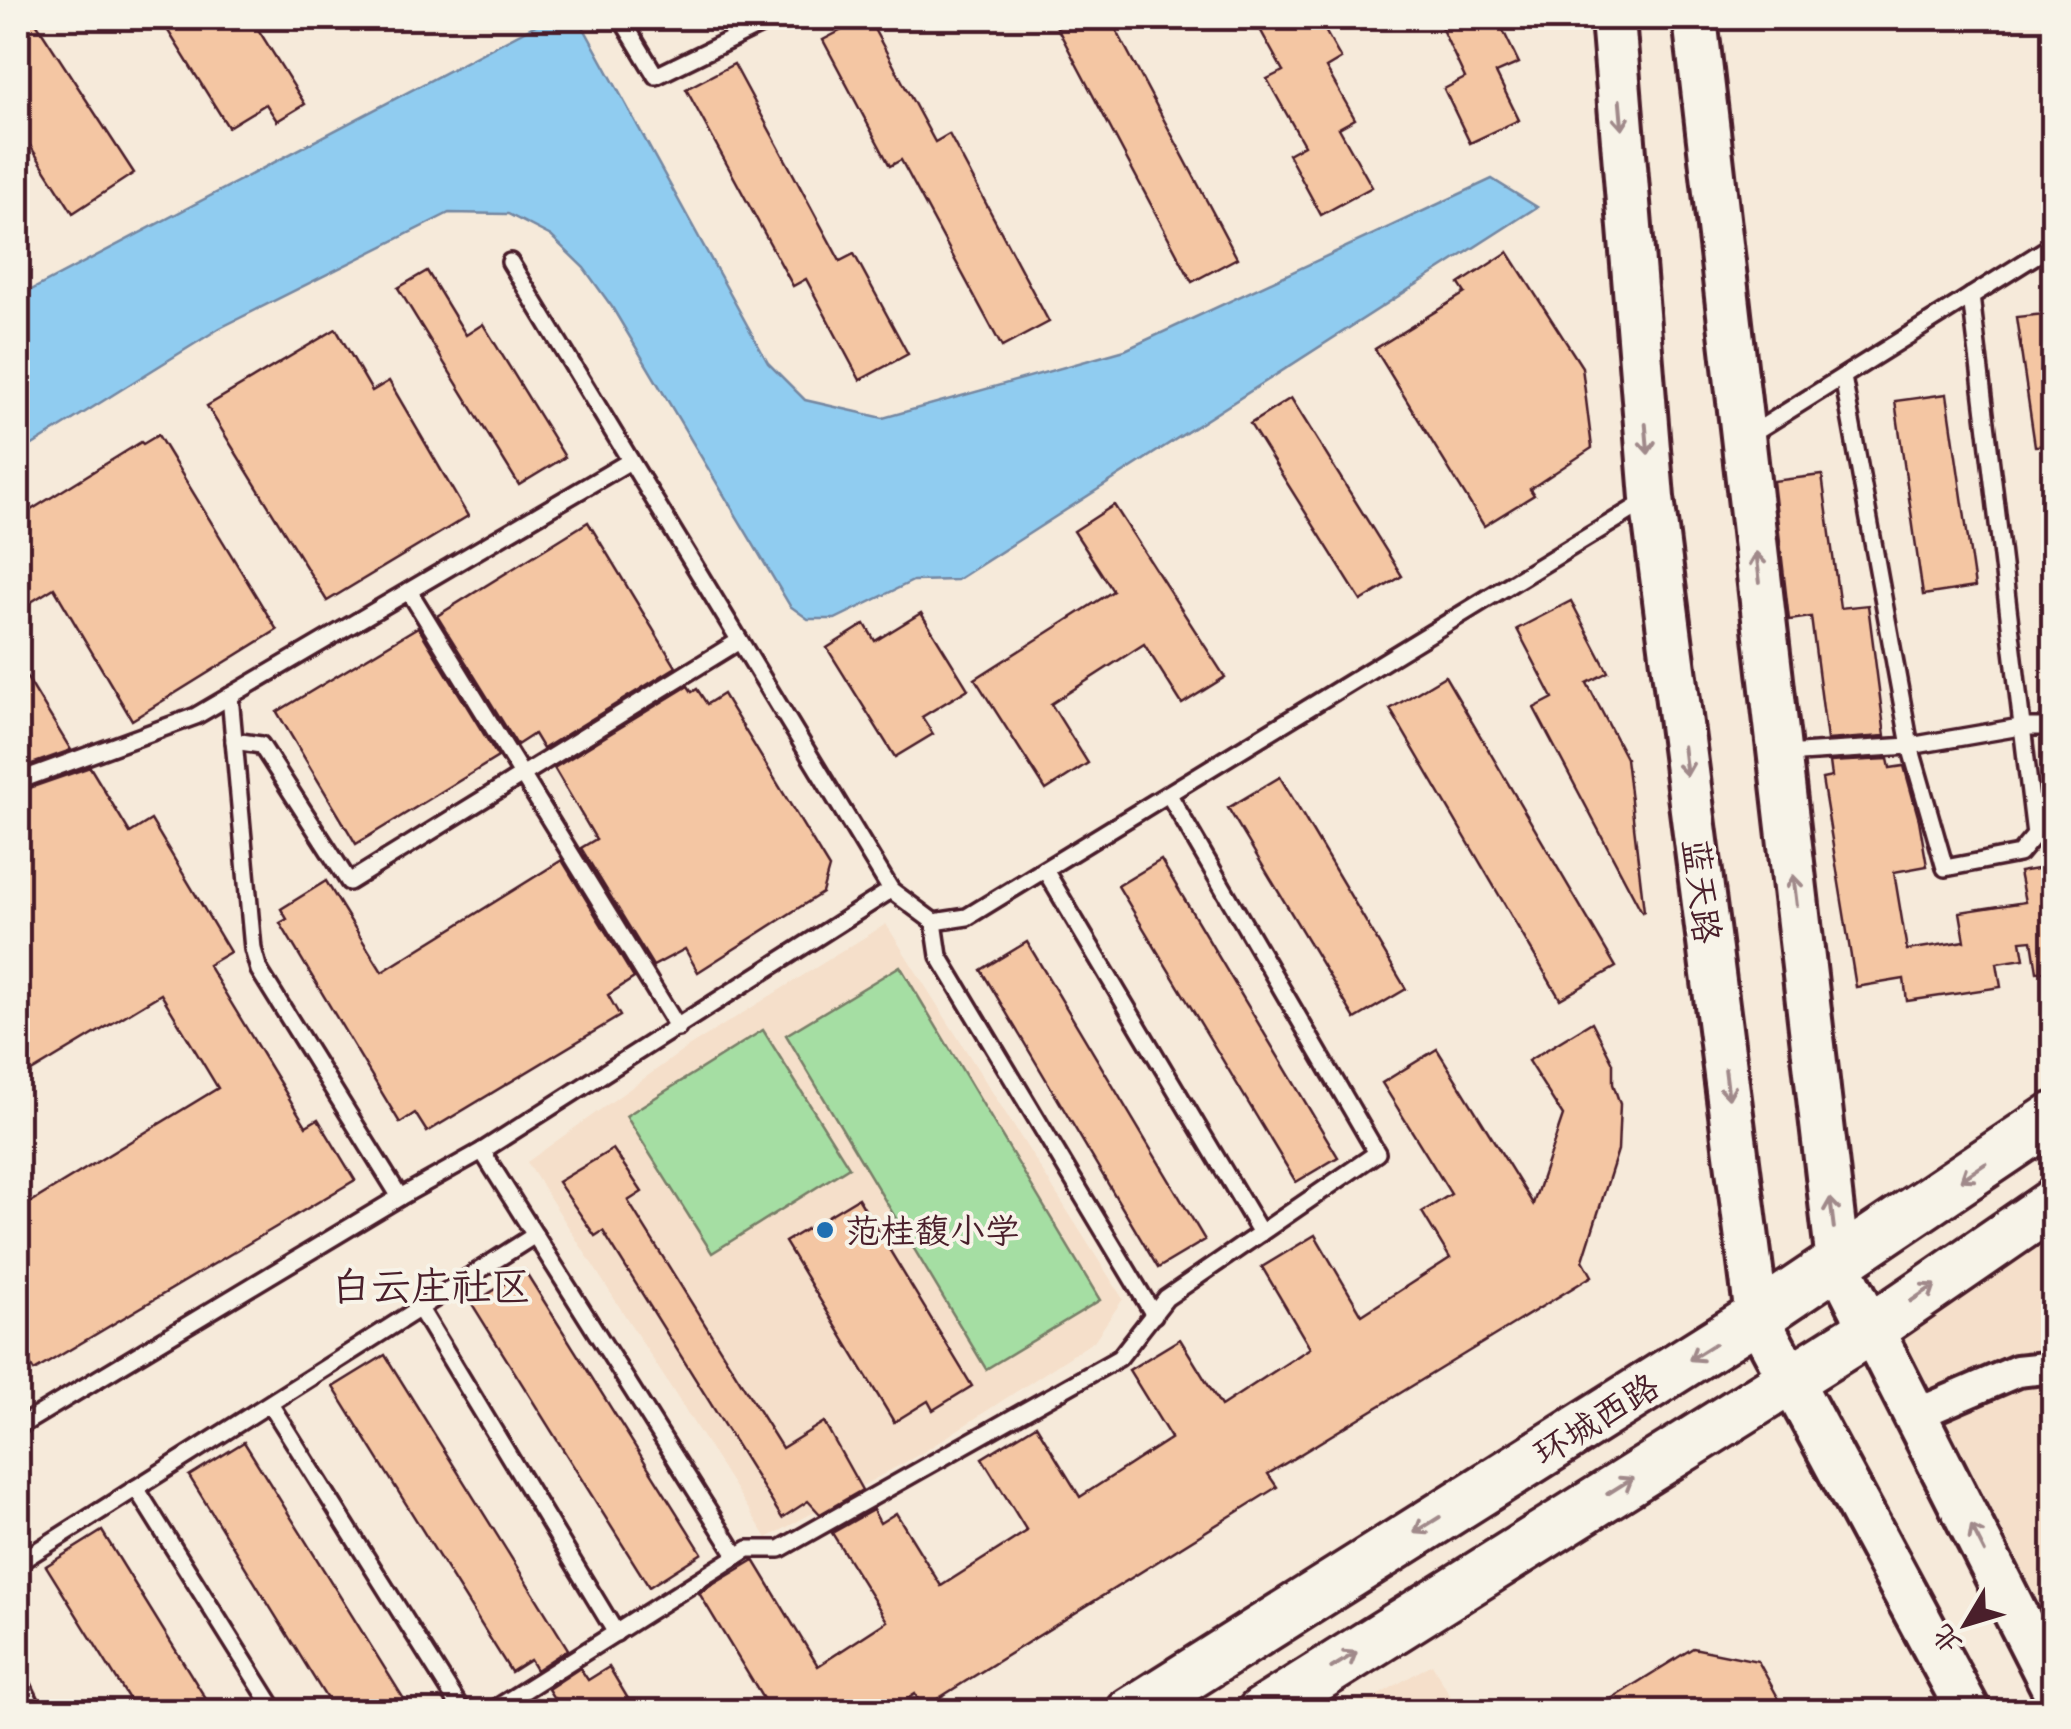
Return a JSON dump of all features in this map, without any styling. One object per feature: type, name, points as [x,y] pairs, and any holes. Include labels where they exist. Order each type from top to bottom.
[{"type":"main road","name":"环城西路","points":[[1131,1712],[1757,1318],[2054,1117]]},
{"type":"main road","name":"环城西路","points":[[1262,1712],[1871,1328],[2054,1204]]},
{"type":"street","name":"蓝天路","points":[[1614,18],[1652,498],[1757,1318],[1969,1712]]},
{"type":"street","points":[[1695,18],[1838,1263],[2054,1689]]},
{"type":"street","points":[[1914,1414],[2017,1371],[2054,1367]]},
{"type":"lane","points":[[622,18],[656,76],[775,18]]},
{"type":"lane","points":[[1743,439],[2054,244]]},
{"type":"lane","points":[[510,262],[890,890],[934,922],[968,917],[1652,498]]},
{"type":"lane","points":[[1842,376],[1910,746],[1945,868],[2019,854],[2035,835],[1971,296]]},
{"type":"lane","points":[[18,781],[196,716],[630,462]]},
{"type":"lane","points":[[408,592],[678,1028]]},
{"type":"lane","points":[[234,741],[261,745],[349,882],[739,641]]},
{"type":"lane","points":[[230,696],[253,948],[259,970],[400,1197]]},
{"type":"lane","points":[[1780,754],[1910,746],[2020,727],[2054,726]]},
{"type":"lane","points":[[490,1712],[748,1549],[780,1549],[1119,1358],[1166,1298],[1377,1153],[1169,795]]},
{"type":"lane","points":[[1045,870],[1262,1232]]},
{"type":"lane","points":[[18,1427],[482,1151],[890,890]]},
{"type":"lane","points":[[934,922],[939,956],[1154,1314]]},
{"type":"lane","points":[[482,1151],[737,1556]]},
{"type":"lane","points":[[18,1563],[535,1235]]},
{"type":"lane","points":[[420,1308],[616,1632]]},
{"type":"lane","points":[[270,1404],[462,1712]]},
{"type":"lane","points":[[136,1488],[276,1712]]},
{"type":"lane","points":[[18,1677],[35,1712]]},
{"type":"shaded area","name":"范桂馥小学","points":[[886,924],[1123,1299],[1094,1341],[922,1453],[767,1538],[527,1162],[688,1047]]},
{"type":"shaded area","points":[[2053,1232],[2053,1630],[1903,1335]]},
{"type":"shaded area","points":[[1432,1664],[1459,1711],[1351,1711]]},
{"type":"green space","points":[[900,966],[1100,1300],[986,1369],[786,1035]]},
{"type":"green space","points":[[763,1030],[849,1167],[712,1253],[626,1116]]},
{"type":"water","points":[[549,18],[580,21],[768,363],[805,400],[883,418],[1125,350],[1492,179],[1537,207],[957,580],[913,581],[835,619],[808,619],[790,606],[612,307],[584,268],[551,236],[508,214],[449,213],[220,328],[18,454],[18,297]]},
{"type":"building","points":[[18,18],[33,18],[134,173],[73,213],[18,127]]},
{"type":"building","points":[[160,18],[251,18],[305,104],[277,121],[266,104],[228,127]]},
{"type":"building","points":[[865,18],[935,142],[949,134],[1049,322],[1002,347],[901,160],[890,166],[823,40]]},
{"type":"building","points":[[1052,18],[1110,18],[1237,258],[1192,282]]},
{"type":"building","points":[[1286,18],[1318,18],[1341,59],[1326,68],[1355,119],[1339,128],[1372,187],[1321,215],[1288,154],[1304,145],[1267,79],[1283,71],[1261,31]]},
{"type":"building","points":[[1460,18],[1497,18],[1519,63],[1496,73],[1519,120],[1470,143],[1444,89],[1465,78],[1441,27]]},
{"type":"building","points":[[734,64],[840,261],[854,254],[908,354],[860,380],[806,279],[793,286],[686,89]]},
{"type":"building","points":[[1508,252],[1582,367],[1592,448],[1530,489],[1534,495],[1484,526],[1375,349],[1465,293],[1459,284]]},
{"type":"building","points":[[427,271],[466,335],[483,324],[565,457],[519,485],[398,288]]},
{"type":"building","points":[[2054,313],[2054,445],[2035,446],[2016,317]]},
{"type":"building","points":[[336,329],[372,391],[389,381],[468,516],[327,601],[207,406]]},
{"type":"building","points":[[1947,394],[1975,587],[1923,595],[1895,401]]},
{"type":"building","points":[[1291,398],[1402,576],[1361,601],[1250,424]]},
{"type":"building","points":[[158,435],[277,630],[132,720],[54,588],[18,610],[18,518]]},
{"type":"building","points":[[1822,475],[1840,608],[1868,605],[1885,736],[1827,740],[1811,617],[1789,620],[1773,481]]},
{"type":"building","points":[[1114,505],[1225,677],[1182,704],[1144,644],[1051,704],[1088,763],[1046,790],[975,679],[1113,591],[1074,531]]},
{"type":"building","points":[[588,522],[676,667],[543,749],[534,734],[517,745],[437,616]]},
{"type":"building","points":[[1571,601],[1608,672],[1587,683],[1626,758],[1642,912],[1534,708],[1553,698],[1517,629]]},
{"type":"building","points":[[921,613],[968,689],[922,717],[933,734],[895,757],[827,648],[865,624],[875,641]]},
{"type":"building","points":[[418,627],[498,757],[356,844],[277,712]]},
{"type":"building","points":[[18,663],[71,750],[18,769]]},
{"type":"building","points":[[1445,676],[1616,967],[1560,999],[1390,709]]},
{"type":"building","points":[[688,686],[692,692],[697,689],[707,704],[723,694],[829,868],[822,893],[698,972],[685,949],[653,966],[581,848],[596,839],[554,768]]},
{"type":"building","points":[[1888,759],[1890,768],[1904,766],[1927,866],[1894,872],[1907,950],[1965,941],[1960,912],[2025,902],[2019,872],[2054,866],[2054,971],[2037,972],[2032,940],[2021,941],[2024,959],[1997,963],[2001,987],[1907,1001],[1904,979],[1856,987],[1822,779],[1832,777],[1830,762]]},
{"type":"building","points":[[90,767],[130,833],[151,820],[230,952],[208,965],[306,1126],[318,1119],[355,1180],[34,1371],[18,1343],[18,1210],[218,1088],[161,994],[18,1080],[18,792]]},
{"type":"building","points":[[1280,777],[1406,989],[1355,1019],[1228,808]]},
{"type":"building","points":[[562,860],[634,978],[608,995],[620,1016],[427,1132],[415,1113],[400,1123],[280,923],[287,919],[281,909],[326,881],[382,972]]},
{"type":"building","points":[[1161,860],[1338,1157],[1296,1182],[1118,886]]},
{"type":"building","points":[[1027,942],[1205,1240],[1158,1268],[981,970]]},
{"type":"building","points":[[1592,1022],[1613,1063],[1613,1084],[1620,1104],[1618,1150],[1583,1260],[1592,1276],[1268,1474],[1277,1487],[923,1708],[915,1694],[887,1712],[771,1712],[699,1593],[754,1560],[818,1666],[887,1621],[832,1533],[873,1510],[880,1523],[896,1513],[941,1586],[1027,1531],[982,1458],[1036,1425],[1080,1497],[1171,1438],[1129,1370],[1180,1339],[1221,1406],[1310,1348],[1262,1267],[1315,1235],[1362,1315],[1450,1258],[1422,1212],[1451,1194],[1382,1083],[1437,1049],[1533,1204],[1563,1116],[1528,1061]]},
{"type":"building","points":[[613,1149],[642,1192],[628,1201],[782,1448],[824,1422],[862,1490],[820,1514],[808,1501],[782,1518],[603,1231],[595,1236],[558,1182]]},
{"type":"building","points":[[858,1198],[972,1386],[933,1410],[928,1401],[894,1422],[785,1242]]},
{"type":"building","points":[[525,1271],[702,1553],[649,1587],[472,1304]]},
{"type":"building","points":[[385,1355],[568,1649],[536,1670],[530,1660],[511,1672],[333,1387]]},
{"type":"building","points":[[244,1442],[412,1712],[335,1712],[189,1476]]},
{"type":"building","points":[[102,1531],[214,1712],[137,1712],[46,1566]]},
{"type":"building","points":[[1693,1648],[1758,1661],[1786,1712],[1590,1712]]},
{"type":"building","points":[[609,1667],[636,1712],[536,1712],[555,1700],[548,1689],[580,1668],[588,1680]]},
{"type":"place","name":"范桂馥小学","points":[[825,1230]]},
{"type":"district","name":"白云庄社区","points":[[431,1285]]}]
